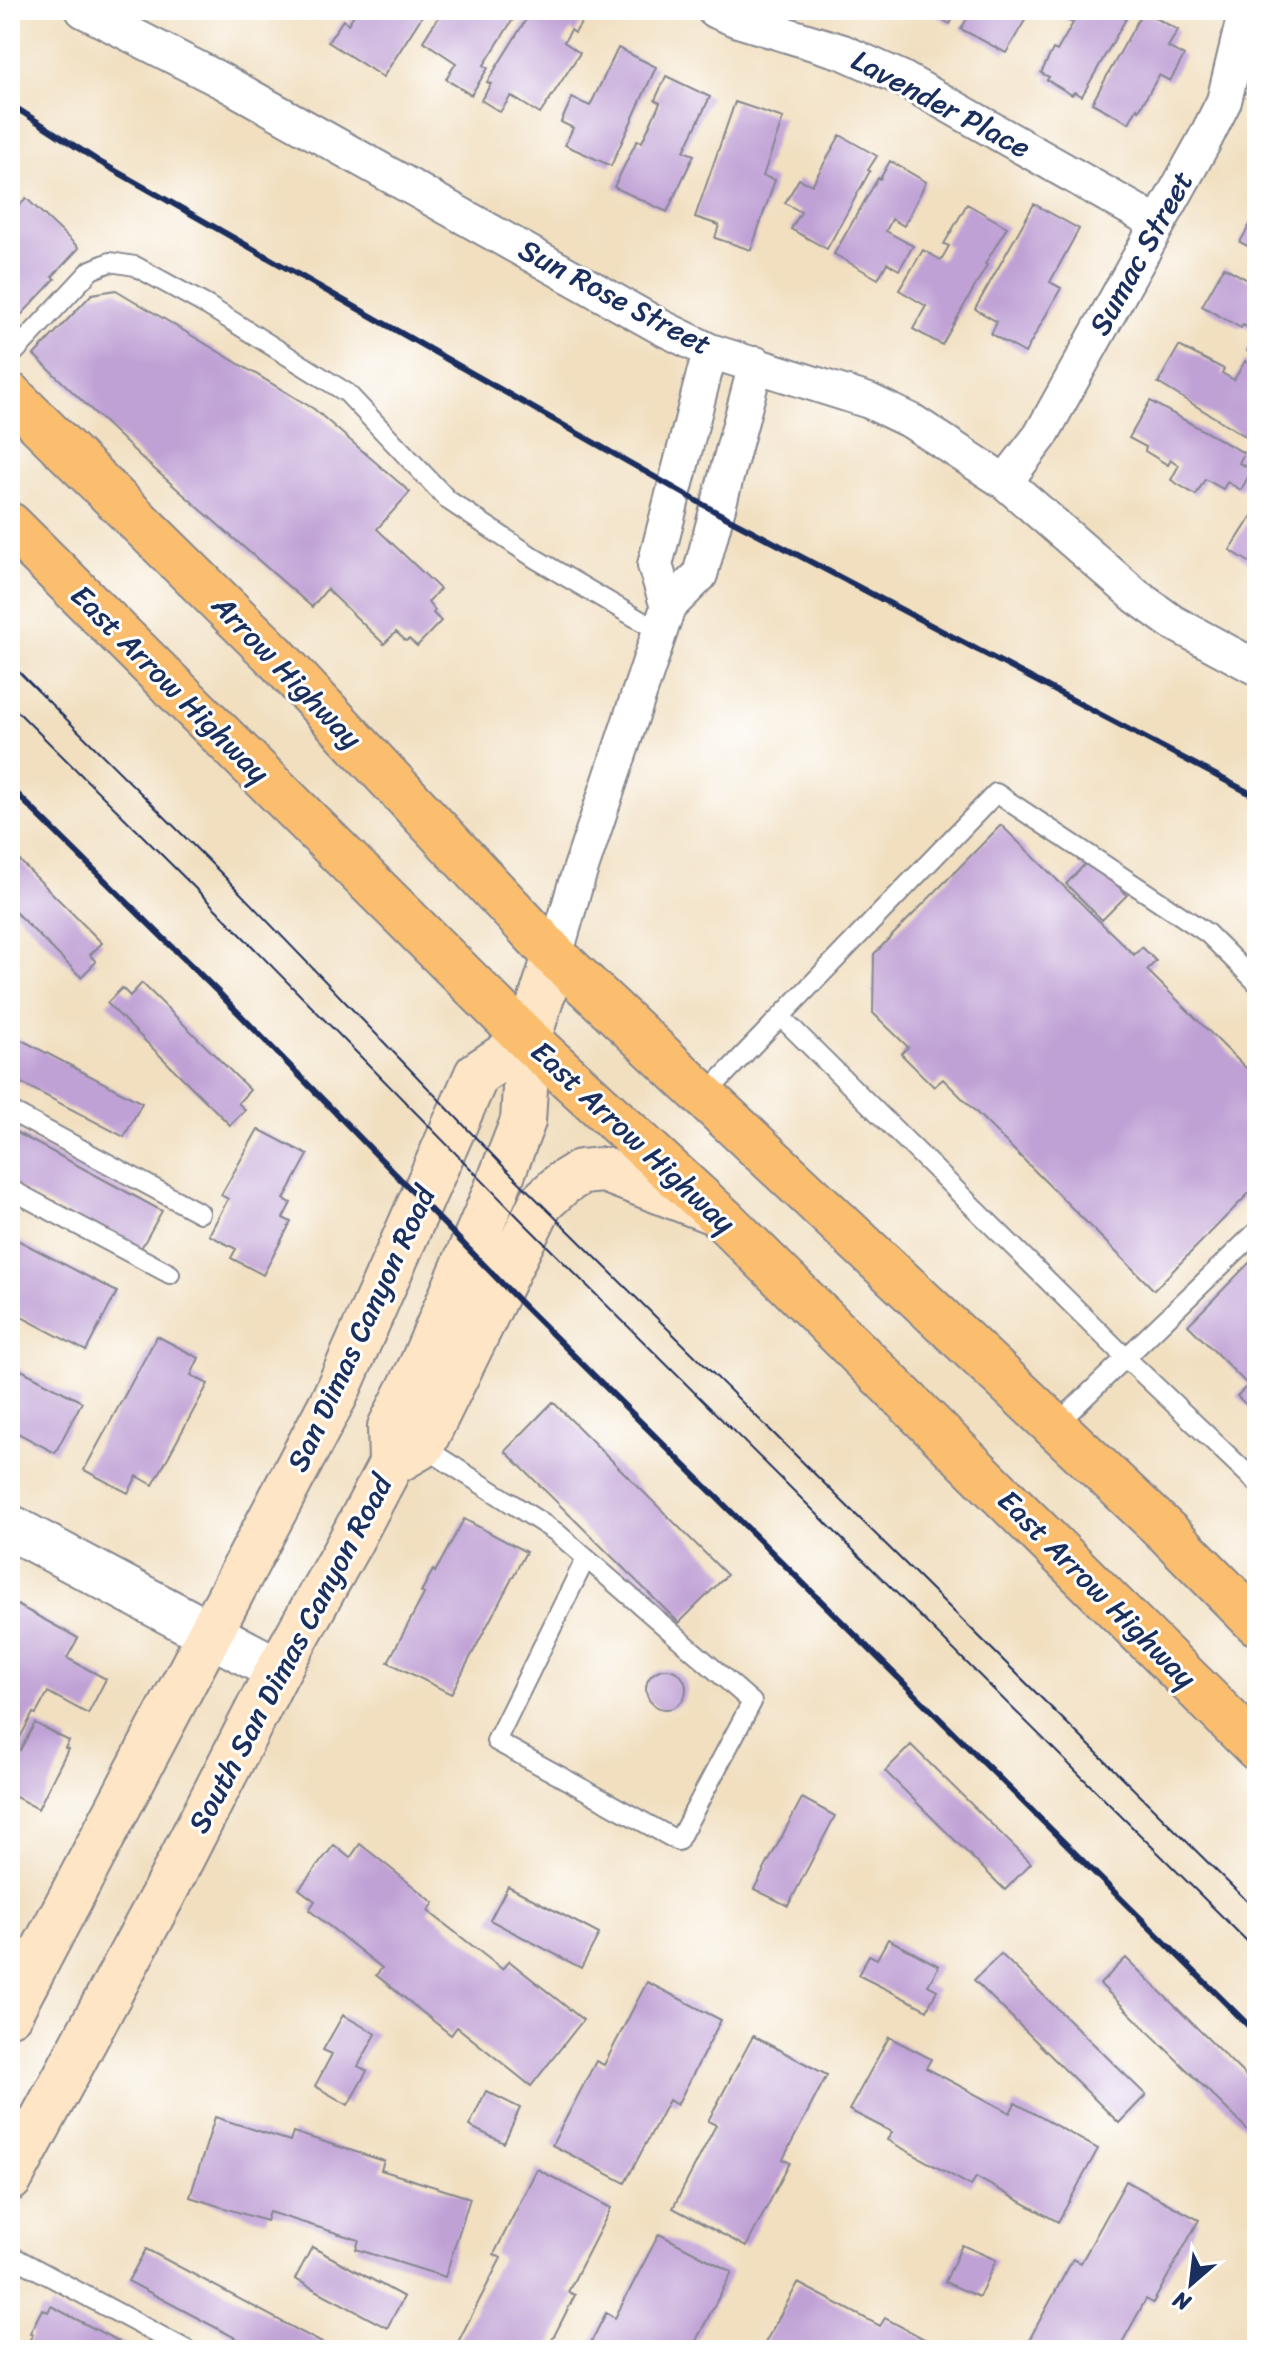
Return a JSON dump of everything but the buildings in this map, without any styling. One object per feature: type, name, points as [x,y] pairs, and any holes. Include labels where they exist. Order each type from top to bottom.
[{"type":"main road","name":"Arrow Highway","points":[[10,395],[273,654],[555,956]]},
{"type":"main road","name":"East Arrow Highway","points":[[10,525],[528,1040],[714,1212],[1257,1748]]},
{"type":"main road","name":"South San Dimas Canyon Road","points":[[10,2179],[164,1893],[278,1670],[350,1542],[407,1455],[390,1427],[422,1364],[523,1121],[528,1040],[555,956]]},
{"type":"main road","points":[[555,956],[1247,1607]]},
{"type":"main road","name":"San Dimas Canyon Road","points":[[210,1634],[335,1396],[477,1074],[528,1040]]},
{"type":"main road","points":[[407,1455],[541,1203],[563,1183],[581,1172],[604,1170],[714,1212]]},
{"type":"main road","points":[[10,2013],[210,1634]]},
{"type":"street","name":"Sun Rose Street","points":[[83,10],[222,81],[661,327],[710,351],[869,401],[913,422],[1005,482],[1136,596],[1172,622],[1257,668]]},
{"type":"street","name":"Lavender Place","points":[[714,10],[843,52],[901,78],[1157,223]]},
{"type":"street","name":"Sumac Street","points":[[1005,482],[1041,435],[1224,101],[1246,10]]},
{"type":"street","points":[[664,620],[655,565],[710,351]]},
{"type":"street","name":"South San Dimas Canyon Road","points":[[555,956],[575,886],[664,620],[700,575],[756,364]]},
{"type":"street","points":[[10,1527],[278,1670]]},
{"type":"lane","points":[[10,357],[91,270],[110,262],[135,266],[208,306],[347,393],[448,500],[536,559],[664,620]]},
{"type":"lane","points":[[704,1096],[996,793],[1207,933],[1257,983]]},
{"type":"lane","points":[[782,1018],[1257,1483]]},
{"type":"lane","points":[[10,1111],[200,1213]]},
{"type":"lane","points":[[10,1189],[170,1274]]},
{"type":"lane","points":[[1054,1427],[1257,1231]]},
{"type":"lane","points":[[407,1455],[556,1532],[586,1558],[752,1702],[678,1841],[496,1741],[586,1558]]},
{"type":"lane","points":[[10,2255],[187,2350]]},
{"type":"tram line","points":[[10,663],[222,874],[504,1167],[1257,1911]]},
{"type":"tram line","points":[[10,704],[528,1227],[1257,1951]]},
{"type":"railway","points":[[10,104],[98,161],[718,513],[1257,797]]},
{"type":"railway","points":[[10,787],[218,992],[524,1306],[1257,2034]]}]
